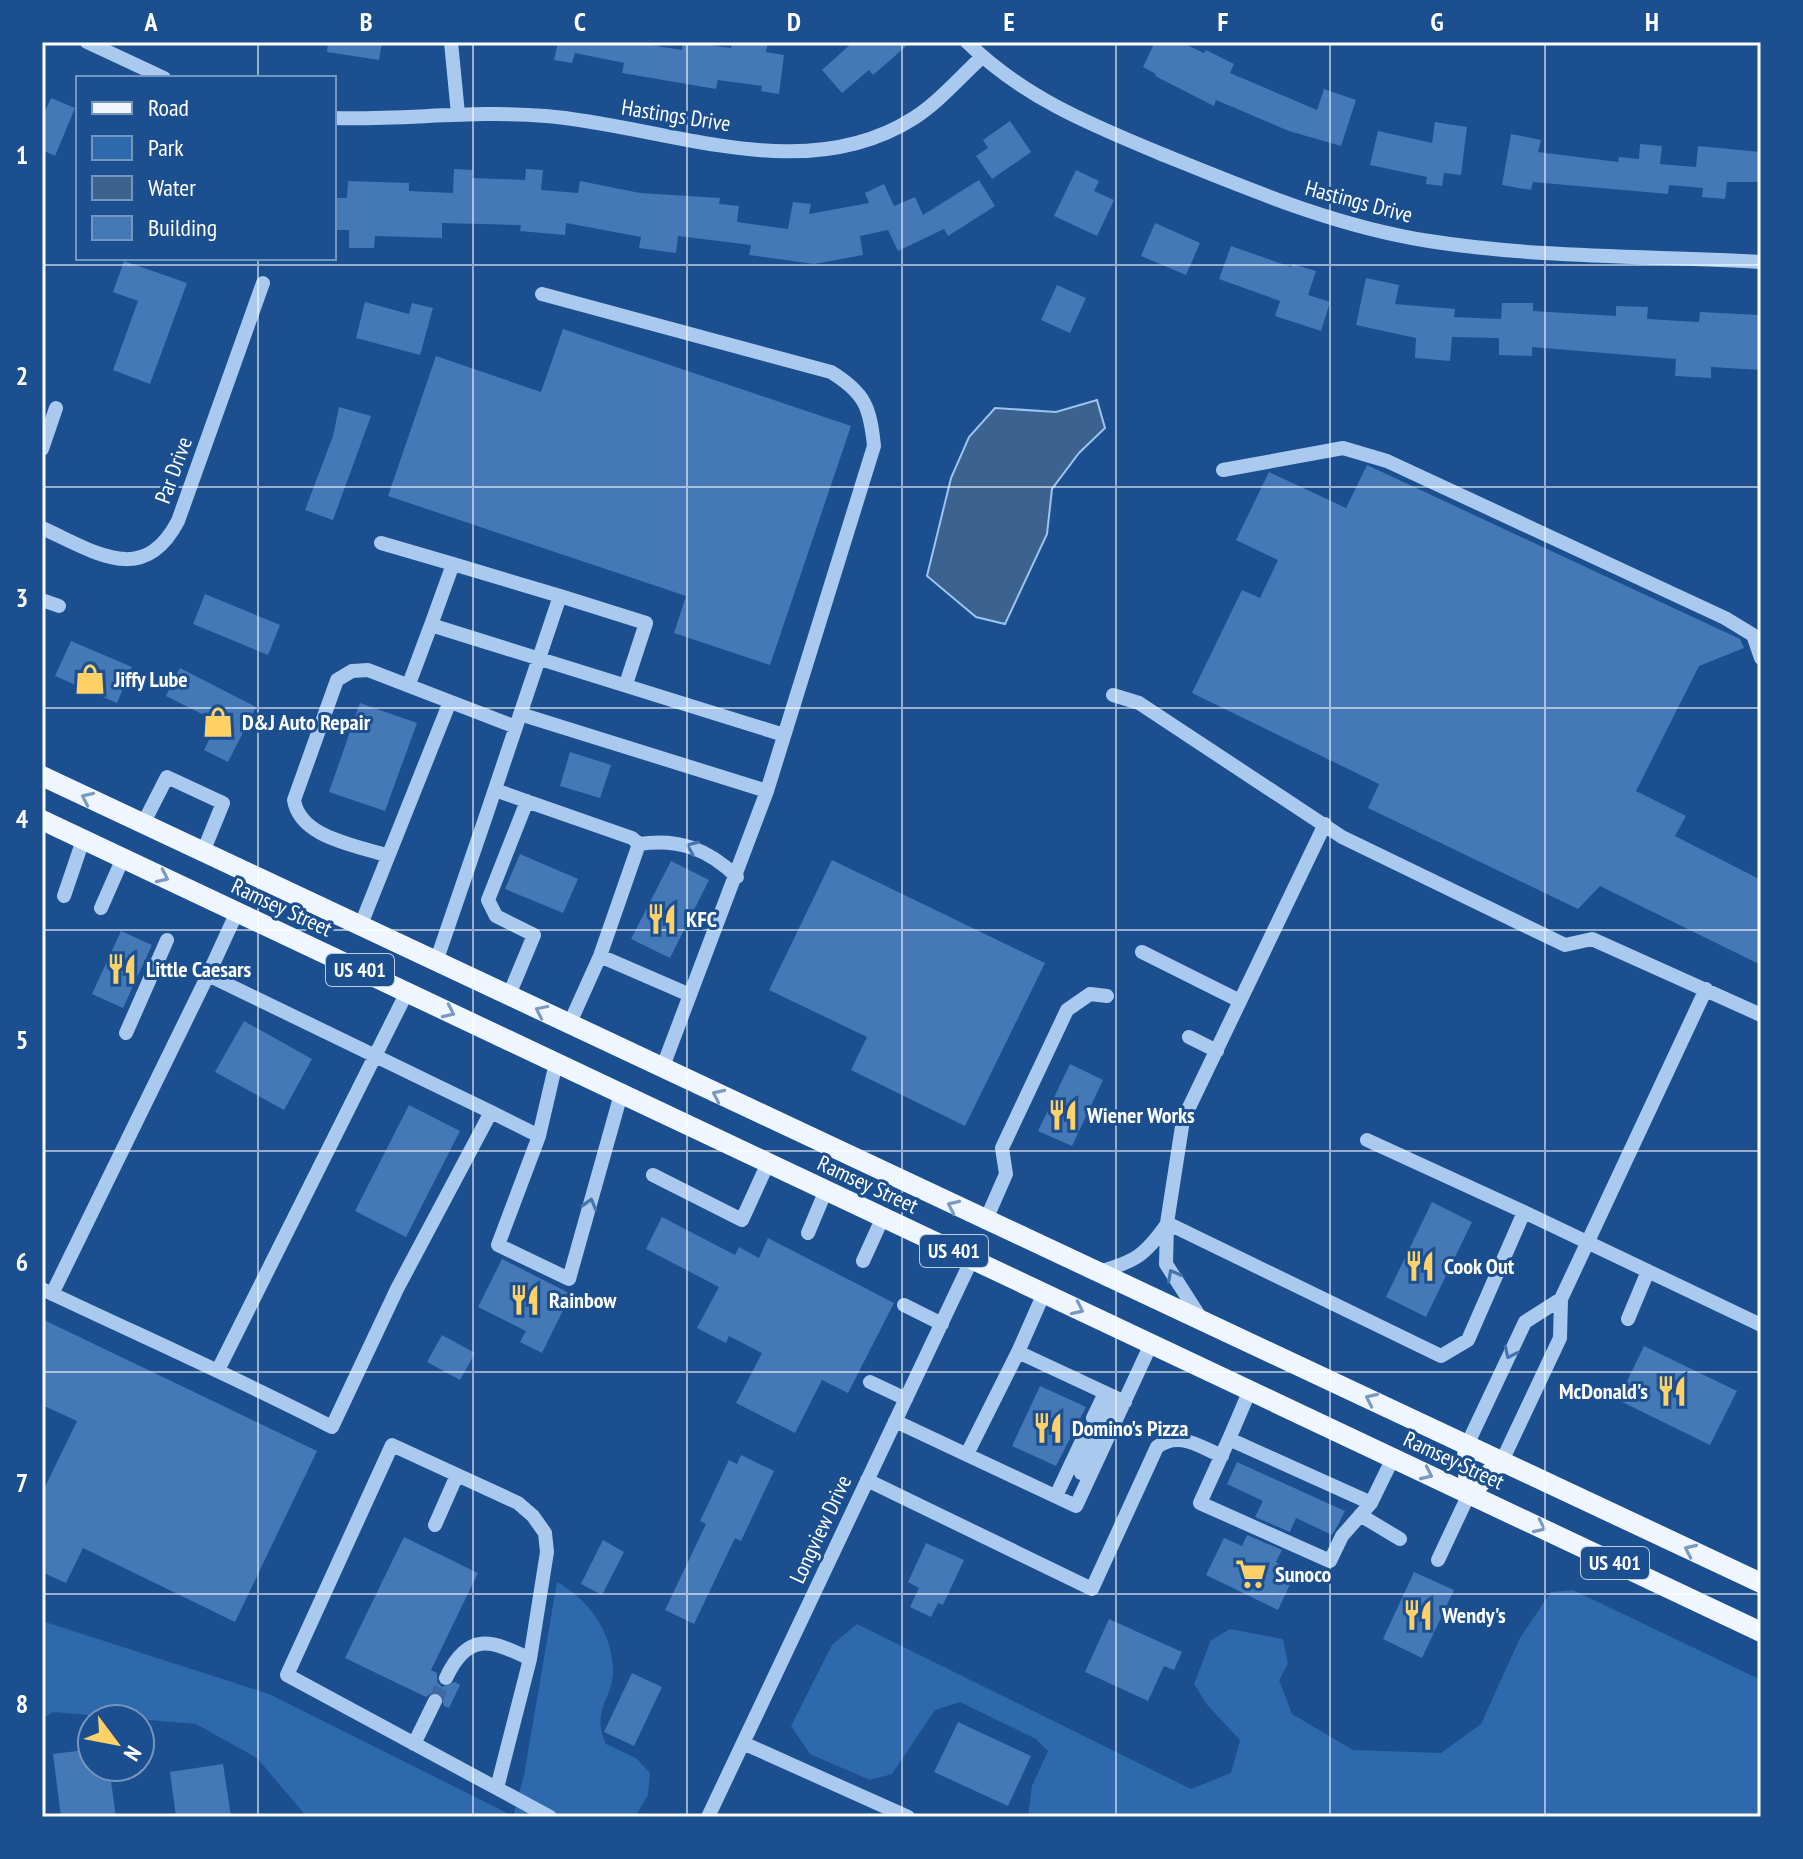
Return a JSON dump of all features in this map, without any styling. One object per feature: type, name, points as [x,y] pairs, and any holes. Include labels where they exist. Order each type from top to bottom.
[{"type":"main road","name":"Ramsey Street","points":[[42,776],[985,1222],[1202,1320],[1761,1583]]},
{"type":"main road","name":"Ramsey Street","points":[[42,820],[1761,1632]]},
{"type":"main road","points":[[1467,1445],[1469,1494]]},
{"type":"main road","points":[[1469,1494],[1502,1461]]},
{"type":"street","points":[[87,42],[160,76]]},
{"type":"street","points":[[451,42],[458,114]]},
{"type":"street","name":"Hastings Drive","points":[[967,42],[982,57],[1054,108],[1281,203],[1357,226],[1483,247],[1761,262]]},
{"type":"street","name":"Hastings Drive","points":[[336,118],[396,120],[458,114],[551,116],[723,146],[780,151],[844,147],[871,140],[917,116],[982,57]]},
{"type":"street","name":"Par Drive","points":[[42,528],[109,558],[125,561],[142,558],[161,547],[178,521],[263,283]]},
{"type":"street","points":[[542,294],[831,372],[854,386],[871,413],[874,446],[767,791],[662,1069]]},
{"type":"street","points":[[42,449],[56,408]]},
{"type":"street","points":[[1223,470],[1343,448],[1387,461],[1725,618],[1753,635],[1761,658]]},
{"type":"street","points":[[381,543],[646,623],[626,684]]},
{"type":"street","points":[[409,684],[453,564]]},
{"type":"street","points":[[436,962],[560,596]]},
{"type":"street","points":[[42,600],[59,606]]},
{"type":"street","points":[[431,625],[784,735]]},
{"type":"street","points":[[388,856],[307,827],[296,813],[294,800],[337,680],[352,671],[368,670],[409,684],[449,704],[767,791]]},
{"type":"street","points":[[1113,695],[1139,703],[1376,854],[1565,945],[1592,939],[1761,1015]]},
{"type":"street","points":[[360,927],[449,704]]},
{"type":"street","points":[[143,824],[167,777],[223,803],[203,852]]},
{"type":"street","points":[[495,790],[632,838],[639,844],[681,842],[723,864],[737,877]]},
{"type":"street","points":[[509,995],[534,935],[496,916],[488,900],[527,801]]},
{"type":"street","points":[[1202,1320],[1166,1264],[1167,1223],[1183,1120],[1325,824]]},
{"type":"street","points":[[64,896],[83,840]]},
{"type":"street","points":[[569,1025],[600,956],[639,844]]},
{"type":"street","points":[[101,908],[123,858]]},
{"type":"street","points":[[237,912],[47,1292],[218,1370],[332,1427],[397,1289],[491,1112]]},
{"type":"street","points":[[126,1033],[167,940]]},
{"type":"street","points":[[1142,952],[1240,1001]]},
{"type":"street","points":[[600,956],[690,995]]},
{"type":"street","points":[[208,975],[376,1054],[539,1136]]},
{"type":"street","points":[[1502,1461],[1560,1338],[1561,1299],[1706,989]]},
{"type":"street","points":[[218,1370],[407,992]]},
{"type":"street","points":[[985,1222],[1006,1174],[1002,1148],[1067,1010],[1090,994],[1107,996]]},
{"type":"street","points":[[1189,1037],[1217,1051]]},
{"type":"street","points":[[556,1063],[539,1136],[498,1245],[569,1279],[621,1094]]},
{"type":"street","points":[[1367,1140],[1761,1325]]},
{"type":"street","points":[[653,1175],[742,1220],[768,1163]]},
{"type":"street","points":[[808,1233],[826,1190]]},
{"type":"street","points":[[1167,1223],[1441,1356],[1468,1340],[1524,1212]]},
{"type":"street","points":[[863,1261],[883,1217]]},
{"type":"street","points":[[1095,1273],[1130,1264],[1147,1252],[1167,1223]]},
{"type":"street","name":"Longview Drive","points":[[708,1817],[972,1259]]},
{"type":"street","points":[[1628,1319],[1648,1271]]},
{"type":"street","points":[[967,1454],[1044,1293]]},
{"type":"street","points":[[1467,1445],[1525,1322],[1561,1299]]},
{"type":"street","points":[[904,1305],[942,1324]]},
{"type":"street","points":[[1062,1499],[1096,1427],[1151,1344]]},
{"type":"street","points":[[1018,1352],[1115,1397]]},
{"type":"street","points":[[870,1382],[906,1399]]},
{"type":"street","points":[[1250,1390],[1200,1503],[1330,1561],[1342,1536],[1371,1503],[1393,1458]]},
{"type":"street","points":[[895,1421],[1076,1506],[1115,1397]]},
{"type":"street","points":[[867,1480],[1092,1589],[1157,1447],[1170,1438],[1178,1438],[1222,1456]]},
{"type":"street","points":[[1229,1439],[1371,1503]]},
{"type":"street","points":[[497,1788],[530,1659],[547,1552],[545,1533],[533,1516],[518,1503],[392,1445],[287,1675],[550,1817]]},
{"type":"street","points":[[435,1525],[457,1475]]},
{"type":"street","points":[[1438,1560],[1469,1494]]},
{"type":"street","points":[[1360,1515],[1400,1539]]},
{"type":"street","points":[[446,1678],[464,1649],[482,1642],[498,1644],[530,1659]]},
{"type":"street","points":[[414,1744],[435,1701]]},
{"type":"street","points":[[743,1743],[908,1817]]},
{"type":"green space","points":[[557,1582],[588,1607],[608,1641],[613,1678],[602,1712],[602,1732],[606,1744],[636,1758],[650,1773],[648,1795],[635,1817],[307,1817],[257,1758],[196,1724],[156,1721],[156,1703],[76,1703],[76,1714],[53,1712],[42,1719],[42,1621],[269,1694],[513,1816],[524,1775]]},
{"type":"green space","points":[[1573,1590],[1761,1680],[1761,1817],[1028,1817],[1032,1786],[1048,1751],[1036,1739],[960,1702],[935,1710],[892,1774],[870,1780],[810,1754],[791,1726],[832,1645],[857,1624],[1191,1789],[1231,1773],[1240,1740],[1208,1706],[1194,1684],[1211,1640],[1230,1629],[1283,1639],[1288,1664],[1279,1680],[1292,1714],[1353,1750],[1441,1753],[1481,1724],[1520,1638],[1551,1592]]},
{"type":"water","points":[[1097,400],[1105,428],[1079,453],[1052,489],[1047,534],[1005,624],[976,617],[927,576],[951,478],[969,437],[995,408],[1056,412]]},
{"type":"building","points":[[328,42],[382,42],[379,60],[327,52]]},
{"type":"building","points":[[558,42],[632,42],[682,50],[683,42],[731,48],[732,42],[768,42],[766,52],[784,55],[779,94],[761,91],[762,86],[718,80],[716,89],[622,73],[624,63],[575,53],[572,63],[554,60]]},
{"type":"building","points":[[853,42],[911,42],[873,75],[869,70],[842,93],[822,70]]},
{"type":"building","points":[[1155,42],[1180,42],[1204,53],[1206,50],[1234,64],[1230,73],[1317,110],[1324,89],[1356,100],[1341,146],[1289,131],[1216,100],[1214,106],[1155,76],[1143,67]]},
{"type":"building","points":[[51,98],[75,108],[55,156],[42,150],[42,118]]},
{"type":"building","points":[[1010,121],[1031,152],[992,179],[976,156],[988,148],[983,140]]},
{"type":"building","points":[[1435,122],[1467,127],[1461,175],[1444,173],[1442,186],[1426,184],[1427,177],[1370,165],[1378,131],[1432,143]]},
{"type":"building","points":[[1511,134],[1541,140],[1538,152],[1618,162],[1619,157],[1639,159],[1640,144],[1662,146],[1660,164],[1696,167],[1698,146],[1761,152],[1761,182],[1727,182],[1725,199],[1702,197],[1703,188],[1669,185],[1668,194],[1533,182],[1531,190],[1502,185]]},
{"type":"building","points":[[454,169],[473,170],[472,178],[525,180],[526,169],[543,170],[541,190],[578,193],[580,181],[640,193],[720,198],[719,204],[739,206],[737,222],[788,229],[793,202],[811,204],[809,214],[869,203],[865,193],[884,184],[894,206],[915,197],[923,215],[979,180],[995,206],[948,236],[944,229],[898,251],[888,230],[860,236],[863,255],[814,264],[749,255],[751,245],[678,236],[676,253],[639,248],[641,237],[566,223],[565,235],[520,231],[521,225],[442,223],[442,238],[375,236],[374,248],[349,248],[349,230],[336,230],[336,198],[347,198],[348,181],[409,183],[409,191],[453,193]]},
{"type":"building","points":[[1076,170],[1099,181],[1094,191],[1114,200],[1097,236],[1054,216]]},
{"type":"building","points":[[1155,223],[1200,243],[1186,275],[1141,256]]},
{"type":"building","points":[[1231,246],[1291,267],[1292,264],[1316,271],[1308,295],[1330,302],[1321,331],[1275,316],[1280,301],[1219,279]]},
{"type":"building","points":[[124,261],[187,283],[150,384],[113,370],[138,301],[113,292]]},
{"type":"building","points":[[1366,278],[1399,285],[1395,304],[1455,309],[1454,317],[1501,319],[1502,303],[1533,303],[1533,311],[1616,316],[1616,306],[1648,307],[1647,319],[1699,322],[1700,312],[1758,315],[1761,370],[1711,367],[1711,378],[1675,376],[1676,359],[1532,347],[1532,356],[1499,355],[1499,338],[1452,337],[1450,361],[1415,358],[1416,338],[1356,325]]},
{"type":"building","points":[[1057,285],[1086,298],[1070,333],[1041,320]]},
{"type":"building","points":[[365,302],[409,314],[412,303],[433,308],[420,355],[356,338]]},
{"type":"building","points":[[563,329],[851,426],[770,665],[674,633],[686,596],[388,496],[436,356],[541,392]]},
{"type":"building","points":[[339,407],[371,416],[333,520],[305,510],[333,436]]},
{"type":"building","points":[[1367,465],[1740,639],[1744,648],[1699,666],[1636,791],[1686,816],[1675,836],[1761,880],[1761,965],[1600,886],[1578,909],[1368,808],[1379,784],[1192,693],[1242,590],[1260,598],[1278,560],[1236,540],[1269,472],[1346,508]]},
{"type":"building","points":[[205,594],[280,625],[268,655],[193,624]]},
{"type":"building","points":[[71,641],[132,667],[117,703],[55,676]]},
{"type":"building","points":[[180,668],[256,707],[228,762],[204,750],[218,722],[166,696]]},
{"type":"building","points":[[360,703],[417,723],[385,811],[329,792]]},
{"type":"building","points":[[570,752],[611,765],[600,798],[560,786]]},
{"type":"building","points":[[520,854],[578,879],[563,913],[505,889]]},
{"type":"building","points":[[832,860],[1045,963],[965,1126],[851,1070],[867,1037],[769,990]]},
{"type":"building","points":[[671,861],[709,880],[670,958],[631,939]]},
{"type":"building","name":"Little Caesars","points":[[121,931],[152,945],[123,1008],[92,994]]},
{"type":"building","points":[[244,1021],[312,1059],[284,1110],[215,1072]]},
{"type":"building","points":[[1070,1064],[1103,1080],[1072,1146],[1038,1131]]},
{"type":"building","points":[[409,1105],[460,1131],[406,1237],[355,1211]]},
{"type":"building","points":[[1432,1202],[1472,1222],[1426,1317],[1386,1297]]},
{"type":"building","points":[[662,1217],[735,1255],[739,1247],[759,1258],[768,1238],[894,1303],[848,1393],[822,1380],[795,1433],[736,1403],[762,1353],[729,1336],[726,1343],[697,1328],[719,1287],[646,1249]]},
{"type":"building","name":"Rainbow","points":[[502,1259],[571,1294],[542,1353],[520,1342],[526,1331],[478,1307]]},
{"type":"building","points":[[42,1319],[317,1451],[235,1622],[83,1548],[66,1583],[42,1572],[42,1493],[77,1421],[42,1405]]},
{"type":"building","points":[[442,1335],[475,1353],[460,1380],[427,1362]]},
{"type":"building","points":[[1644,1346],[1737,1391],[1710,1445],[1618,1400]]},
{"type":"building","name":"Domino's Pizza","points":[[1040,1386],[1086,1407],[1056,1466],[1012,1446]]},
{"type":"building","points":[[741,1455],[774,1471],[741,1541],[735,1538],[694,1624],[665,1610],[706,1524],[700,1521],[729,1460],[737,1464]]},
{"type":"building","points":[[1237,1462],[1345,1511],[1332,1535],[1296,1518],[1290,1532],[1255,1517],[1263,1501],[1227,1484]]},
{"type":"building","name":"Sunoco","points":[[1247,1535],[1282,1550],[1276,1562],[1295,1574],[1278,1610],[1206,1575],[1224,1538],[1242,1546]]},
{"type":"building","points":[[404,1537],[478,1573],[431,1670],[437,1673],[437,1682],[442,1687],[455,1682],[460,1685],[449,1708],[444,1706],[440,1692],[434,1691],[426,1697],[345,1658]]},
{"type":"building","points":[[603,1540],[624,1552],[602,1595],[581,1584]]},
{"type":"building","points":[[926,1543],[964,1560],[943,1605],[938,1603],[931,1617],[910,1607],[919,1588],[908,1582]]},
{"type":"building","name":"Wendy's","points":[[1414,1572],[1454,1590],[1422,1658],[1383,1639]]},
{"type":"building","points":[[1109,1619],[1182,1652],[1174,1670],[1164,1666],[1148,1701],[1085,1672]]},
{"type":"building","points":[[632,1673],[662,1687],[634,1746],[604,1732]]},
{"type":"building","points":[[958,1722],[1031,1756],[1008,1806],[934,1772]]},
{"type":"building","points":[[76,1751],[76,1783],[111,1783],[116,1817],[61,1817],[53,1754]]},
{"type":"building","points":[[223,1764],[231,1817],[176,1817],[170,1772]]},
{"type":"tunnel","points":[[435,1701],[446,1678]]},
{"type":"place","name":"Jiffy Lube","points":[[90,679]]},
{"type":"place","name":"D&J Auto Repair","points":[[218,722]]},
{"type":"place","name":"KFC","points":[[662,919]]},
{"type":"place","name":"Little Caesars","points":[[122,969]]},
{"type":"place","name":"Wiener Works","points":[[1063,1115]]},
{"type":"place","name":"Cook Out","points":[[1420,1266]]},
{"type":"place","name":"Rainbow","points":[[525,1300]]},
{"type":"place","name":"McDonald's","points":[[1672,1391]]},
{"type":"place","name":"Domino's Pizza","points":[[1048,1428]]},
{"type":"place","name":"Sunoco","points":[[1251,1574]]},
{"type":"place","name":"Wendy's","points":[[1418,1615]]}]
